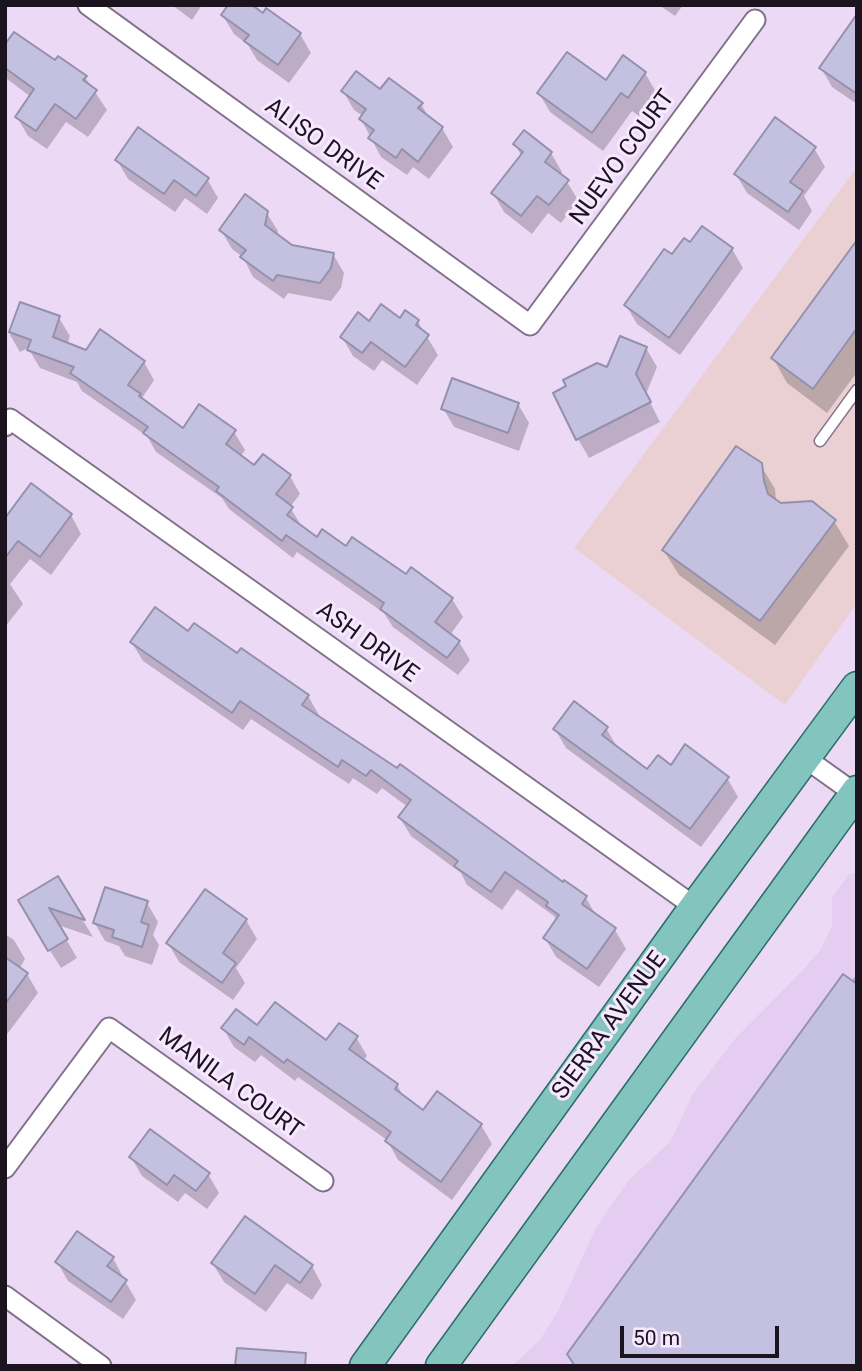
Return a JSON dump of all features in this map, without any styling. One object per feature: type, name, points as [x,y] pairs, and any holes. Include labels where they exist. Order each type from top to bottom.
[{"type":"main road","name":"SIERRA AVENUE","points":[[365,1366],[857,687]]},
{"type":"main road","points":[[441,1366],[856,793]]},
{"type":"street","name":"ALISO DRIVE","points":[[88,5],[530,325]]},
{"type":"street","name":"NUEVO COURT","points":[[530,325],[755,20]]},
{"type":"street","name":"ASH DRIVE","points":[[8,423],[695,907]]},
{"type":"street","points":[[805,758],[856,793]]},
{"type":"street","name":"MANILA COURT","points":[[5,1168],[109,1028],[323,1181]]},
{"type":"street","points":[[5,1296],[101,1366]]},
{"type":"lane","points":[[820,441],[857,390]]},
{"type":"shaded area","points":[[857,167],[857,603],[785,705],[574,548]]},
{"type":"shaded area","points":[[857,872],[857,1366],[512,1366],[540,1340],[558,1311],[594,1232],[630,1179],[671,1141],[692,1095],[734,1040],[820,951],[832,926],[832,898],[849,874]]},
{"type":"building","points":[[228,5],[252,5],[263,13],[266,8],[301,33],[278,65],[244,41],[249,35],[221,15]]},
{"type":"building","points":[[857,14],[857,94],[819,68]]},
{"type":"building","points":[[14,32],[55,60],[58,56],[87,76],[83,80],[97,90],[76,119],[55,104],[36,131],[15,117],[34,89],[5,68],[5,44]]},
{"type":"building","points":[[567,52],[606,80],[623,55],[646,72],[628,98],[621,93],[592,133],[537,93]]},
{"type":"building","points":[[356,71],[380,89],[389,78],[423,103],[418,108],[443,127],[418,162],[402,149],[396,158],[368,138],[374,130],[359,119],[366,109],[341,91]]},
{"type":"building","points":[[775,117],[816,147],[790,182],[803,191],[788,212],[734,174]]},
{"type":"building","points":[[138,127],[209,178],[196,196],[174,180],[164,194],[115,160]]},
{"type":"building","points":[[524,130],[552,152],[545,162],[569,180],[549,205],[537,196],[521,216],[491,193],[523,152],[513,144]]},
{"type":"building","points":[[245,194],[268,211],[265,225],[292,245],[334,253],[331,268],[320,283],[277,275],[273,281],[240,257],[246,250],[219,230]]},
{"type":"building","points":[[702,226],[733,248],[669,338],[624,305],[664,249],[672,254],[684,238],[690,242]]},
{"type":"building","points":[[857,240],[857,328],[813,389],[771,358]]},
{"type":"building","points":[[20,302],[60,316],[53,337],[86,350],[100,329],[145,361],[128,385],[183,428],[199,404],[236,430],[226,444],[254,465],[263,454],[291,475],[276,494],[293,507],[287,515],[317,537],[322,529],[346,546],[352,537],[406,574],[411,567],[453,598],[435,622],[460,641],[447,658],[380,609],[384,603],[286,535],[282,541],[216,491],[219,487],[143,433],[148,427],[70,373],[74,367],[27,350],[31,340],[9,332]]},
{"type":"building","points":[[381,304],[400,318],[405,310],[419,320],[416,325],[429,335],[405,367],[371,342],[362,353],[340,337],[358,312],[369,321]]},
{"type":"building","points":[[620,336],[647,347],[636,374],[651,402],[576,440],[553,393],[566,386],[563,380],[597,363],[607,367]]},
{"type":"building","points":[[452,378],[519,403],[508,433],[441,409]]},
{"type":"building","points":[[736,446],[762,463],[768,494],[781,503],[812,501],[836,520],[760,621],[662,550]]},
{"type":"building","points":[[31,483],[72,514],[40,557],[18,541],[5,558],[5,518]]},
{"type":"building","points":[[155,607],[188,631],[194,623],[237,653],[241,648],[309,695],[302,705],[397,768],[400,764],[563,882],[564,880],[587,896],[582,904],[616,928],[587,969],[543,938],[559,915],[546,906],[548,902],[505,872],[491,892],[454,866],[458,861],[398,817],[411,800],[371,770],[366,776],[342,760],[338,767],[240,701],[232,713],[130,642]]},
{"type":"building","points":[[574,701],[608,727],[602,735],[647,769],[658,755],[671,765],[685,744],[729,777],[690,829],[553,729]]},
{"type":"building","points":[[58,876],[85,920],[49,908],[68,939],[48,951],[18,900]]},
{"type":"building","points":[[105,887],[148,901],[141,922],[149,925],[142,947],[112,937],[114,930],[93,923]]},
{"type":"building","points":[[205,889],[247,919],[223,953],[236,963],[222,983],[166,943]]},
{"type":"building","points":[[5,957],[28,973],[5,1004]]},
{"type":"building","points":[[843,974],[857,984],[857,1366],[575,1366],[567,1354]]},
{"type":"building","points":[[275,1002],[326,1040],[339,1023],[358,1036],[349,1049],[398,1084],[395,1089],[423,1110],[437,1091],[482,1124],[441,1182],[385,1141],[391,1132],[287,1059],[284,1063],[249,1037],[244,1045],[221,1028],[236,1009],[257,1025]]},
{"type":"building","points":[[150,1129],[210,1173],[196,1191],[174,1175],[167,1185],[129,1157]]},
{"type":"building","points":[[245,1216],[313,1265],[300,1283],[275,1265],[255,1294],[211,1263]]},
{"type":"building","points":[[77,1231],[114,1257],[107,1266],[127,1280],[111,1302],[55,1262]]},
{"type":"building","points":[[237,1348],[306,1353],[305,1366],[235,1366]]}]
